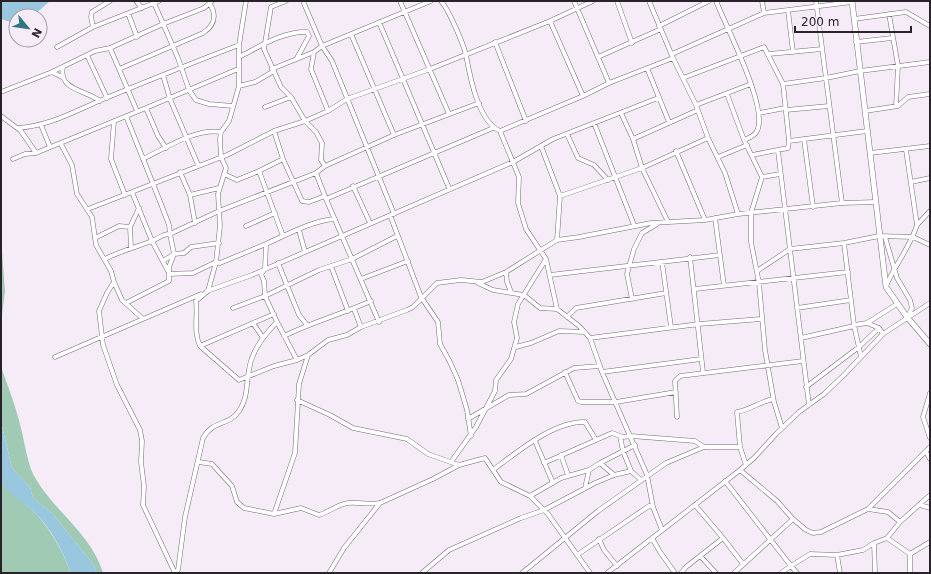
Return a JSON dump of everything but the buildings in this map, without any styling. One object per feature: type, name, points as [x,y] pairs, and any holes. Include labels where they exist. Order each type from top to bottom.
[{"type":"main road","points":[[852,2],[886,287],[907,317],[930,344]]},
{"type":"street","points":[[93,27],[91,17],[92,12],[110,1]]},
{"type":"street","points":[[136,1],[142,8]]},
{"type":"street","points":[[246,1],[239,45],[239,86],[229,121],[221,132],[221,157],[226,165],[219,188],[218,243],[216,262],[208,291],[196,301],[197,339],[200,346],[237,379],[248,377],[274,366],[296,360],[308,355],[328,340],[347,335],[361,327],[379,322],[412,307],[432,286],[442,282],[461,280],[478,283],[493,290],[524,295],[540,308],[557,309],[585,332],[590,338],[602,372],[647,475],[653,507],[662,530]]},
{"type":"street","points":[[286,1],[271,7],[264,49],[283,90],[291,97],[304,121],[316,132],[322,143],[321,160],[325,166]]},
{"type":"street","points":[[303,1],[322,46],[332,61],[366,148],[379,175],[392,214],[397,236],[408,261],[421,298],[438,322],[440,344],[454,369],[467,410],[471,436]]},
{"type":"street","points":[[400,1],[449,114]]},
{"type":"street","points":[[239,86],[255,82],[273,70],[296,58],[314,52],[322,46],[431,1]]},
{"type":"street","points":[[442,1],[448,11],[466,54],[471,81],[479,103],[493,128],[500,131],[519,177],[518,203],[526,229],[546,260],[557,309]]},
{"type":"street","points":[[574,1],[579,8],[609,83]]},
{"type":"street","points":[[88,208],[221,157],[274,131],[328,111],[347,99],[430,69],[550,21],[593,1]]},
{"type":"street","points":[[617,1],[632,43]]},
{"type":"street","points":[[649,1],[672,56],[696,105],[708,138],[718,157],[738,214]]},
{"type":"street","points":[[598,57],[632,43],[709,1]]},
{"type":"street","points":[[716,1],[755,93],[759,113],[758,130],[755,134],[744,140]]},
{"type":"street","points":[[762,1],[764,13]]},
{"type":"street","points":[[816,1],[842,203]]},
{"type":"street","points":[[57,47],[93,27],[157,2],[163,24],[189,90],[196,100],[209,104],[233,106]]},
{"type":"street","points":[[1,92],[52,72],[87,55],[110,48],[137,37],[163,24],[204,8],[211,2],[215,14],[215,20],[203,33],[119,69]]},
{"type":"street","points":[[500,131],[647,68],[727,29],[764,13],[852,2]]},
{"type":"street","points":[[788,10],[793,52]]},
{"type":"street","points":[[854,19],[910,12],[930,26]]},
{"type":"street","points":[[128,13],[137,37]]},
{"type":"street","points":[[889,14],[898,66],[896,106]]},
{"type":"street","points":[[550,21],[583,96]]},
{"type":"street","points":[[378,22],[449,188]]},
{"type":"street","points":[[239,57],[264,44],[290,34],[307,32],[309,36],[296,58]]},
{"type":"street","points":[[351,34],[376,89],[394,135]]},
{"type":"street","points":[[856,42],[892,38]]},
{"type":"street","points":[[495,42],[526,121]]},
{"type":"street","points":[[17,128],[42,125],[76,113],[100,100],[239,45]]},
{"type":"street","points":[[683,78],[764,47],[769,54],[783,84],[789,148],[752,155]]},
{"type":"street","points":[[110,48],[137,111]]},
{"type":"street","points":[[769,54],[822,49]]},
{"type":"street","points":[[314,52],[311,69],[328,111]]},
{"type":"street","points":[[87,55],[107,98]]},
{"type":"street","points":[[783,84],[826,78],[860,71],[930,62]]},
{"type":"street","points":[[63,67],[62,77],[64,82],[95,96],[100,100]]},
{"type":"street","points":[[647,68],[669,122]]},
{"type":"street","points":[[13,159],[61,144],[238,69]]},
{"type":"street","points":[[52,72],[62,77]]},
{"type":"street","points":[[163,75],[170,99],[198,165]]},
{"type":"street","points":[[696,105],[751,84]]},
{"type":"street","points":[[727,94],[744,140],[762,177],[751,213],[751,242],[759,283],[761,319],[773,399],[782,428]]},
{"type":"street","points":[[865,112],[896,106],[908,97],[930,94]]},
{"type":"street","points":[[265,107],[291,97]]},
{"type":"street","points":[[55,357],[142,318],[162,312],[208,291],[265,269],[343,236],[449,188],[513,162],[541,146],[567,134],[658,98]]},
{"type":"street","points":[[105,259],[166,234],[170,234],[219,211],[316,173],[325,166],[394,135],[479,103]]},
{"type":"street","points":[[759,113],[785,109],[829,106]]},
{"type":"street","points":[[146,108],[158,136],[166,148]]},
{"type":"street","points":[[633,139],[698,110]]},
{"type":"street","points":[[621,113],[633,139],[642,168],[668,222]]},
{"type":"street","points":[[1,116],[17,128],[36,153]]},
{"type":"street","points":[[126,116],[169,226],[174,254],[169,272],[169,281],[126,303]]},
{"type":"street","points":[[114,122],[111,159],[125,195]]},
{"type":"street","points":[[594,123],[634,225]]},
{"type":"street","points":[[42,125],[50,147]]},
{"type":"street","points":[[274,131],[283,159],[302,201],[305,203],[353,186],[493,128]]},
{"type":"street","points":[[789,141],[867,130]]},
{"type":"street","points":[[143,159],[187,138],[206,132],[221,132]]},
{"type":"street","points":[[567,134],[578,158],[594,165],[608,180]]},
{"type":"street","points":[[560,196],[642,168],[676,151],[708,138]]},
{"type":"street","points":[[804,139],[813,207]]},
{"type":"street","points":[[61,144],[72,165],[77,194],[88,208],[92,217],[99,252],[105,259],[119,295],[142,318]]},
{"type":"street","points":[[718,157],[747,145]]},
{"type":"street","points":[[541,146],[560,196],[557,240]]},
{"type":"street","points":[[870,153],[930,146]]},
{"type":"street","points":[[906,150],[917,225]]},
{"type":"street","points":[[676,151],[705,220]]},
{"type":"street","points":[[778,151],[783,209],[790,249],[809,405]]},
{"type":"street","points":[[224,174],[237,180],[283,159]]},
{"type":"street","points":[[259,171],[276,213],[283,236]]},
{"type":"street","points":[[180,172],[190,195],[195,223]]},
{"type":"street","points":[[316,173],[379,322]]},
{"type":"street","points":[[762,177],[780,174]]},
{"type":"street","points":[[911,182],[930,178]]},
{"type":"street","points":[[353,186],[370,224]]},
{"type":"street","points":[[190,195],[219,188]]},
{"type":"street","points":[[132,192],[152,241],[169,272]]},
{"type":"street","points":[[478,283],[506,272],[557,240],[579,237],[634,225],[705,220],[738,214],[842,203],[876,202]]},
{"type":"street","points":[[131,248],[130,227],[138,208]]},
{"type":"street","points":[[886,287],[893,268],[913,237],[917,225],[930,211]]},
{"type":"street","points":[[246,226],[276,213]]},
{"type":"street","points":[[715,218],[724,286]]},
{"type":"street","points":[[169,272],[193,273],[216,262],[220,263],[316,222],[336,219]]},
{"type":"street","points":[[632,298],[627,279],[634,250],[642,233],[657,223]]},
{"type":"street","points":[[95,238],[119,226],[130,227]]},
{"type":"street","points":[[299,230],[305,252]]},
{"type":"street","points":[[233,308],[265,296],[298,279],[352,259],[397,236]]},
{"type":"street","points":[[757,271],[790,249],[844,243],[879,236],[913,237],[930,246]]},
{"type":"street","points":[[885,237],[893,268],[910,300],[912,308],[907,317]]},
{"type":"street","points":[[163,261],[174,254],[184,253],[191,247],[218,243]]},
{"type":"street","points":[[844,243],[854,325],[861,357]]},
{"type":"street","points":[[266,244],[265,269],[261,274],[264,281],[265,296],[296,360]]},
{"type":"street","points":[[550,275],[662,262],[690,257],[720,255]]},
{"type":"street","points":[[690,257],[699,324],[703,372]]},
{"type":"street","points":[[451,462],[471,436],[486,410],[495,391],[496,380],[506,367],[516,347],[517,338],[514,322],[518,304],[546,260]]},
{"type":"street","points":[[361,279],[408,261]]},
{"type":"street","points":[[662,262],[671,327]]},
{"type":"street","points":[[278,263],[299,315],[307,325]]},
{"type":"street","points":[[331,266],[348,311]]},
{"type":"street","points":[[506,272],[507,282],[511,292]]},
{"type":"street","points":[[695,289],[848,272]]},
{"type":"street","points":[[114,282],[99,311],[101,337],[117,385],[140,430],[144,486],[143,505],[175,573]]},
{"type":"street","points":[[567,317],[576,308],[666,293]]},
{"type":"street","points":[[797,308],[851,300]]},
{"type":"street","points":[[284,336],[307,325],[348,311],[370,301]]},
{"type":"street","points":[[607,573],[746,465],[782,428],[824,394],[883,334],[930,302]]},
{"type":"street","points":[[801,338],[867,323],[897,304]]},
{"type":"street","points":[[354,308],[361,327]]},
{"type":"street","points":[[200,346],[274,314]]},
{"type":"street","points":[[590,338],[671,327],[761,319]]},
{"type":"street","points":[[175,573],[178,570],[185,517],[203,438],[210,428],[234,417],[244,402],[252,358],[263,338],[277,322]]},
{"type":"street","points":[[253,323],[263,338]]},
{"type":"street","points":[[867,323],[879,328],[883,334]]},
{"type":"street","points":[[806,387],[859,347],[879,328]]},
{"type":"street","points":[[516,347],[531,343],[559,331],[585,332]]},
{"type":"street","points":[[274,514],[295,453],[299,384],[308,355]]},
{"type":"street","points":[[602,372],[701,359]]},
{"type":"street","points":[[678,417],[676,378],[680,376],[803,360]]},
{"type":"street","points":[[468,419],[486,410],[509,395],[526,394],[565,372],[578,367],[600,366]]},
{"type":"street","points":[[565,372],[578,401],[585,403],[616,402],[676,392]]},
{"type":"street","points":[[930,393],[922,417],[930,438]]},
{"type":"street","points":[[746,465],[740,447],[737,412],[747,410],[758,403],[773,399]]},
{"type":"street","points":[[297,400],[330,414],[353,428],[407,439],[428,454],[459,465]]},
{"type":"street","points":[[493,470],[525,446],[553,429],[582,422],[587,423],[596,440]]},
{"type":"street","points":[[544,463],[612,433],[620,436],[695,441],[704,447]]},
{"type":"street","points":[[620,436],[623,450],[631,471],[641,480]]},
{"type":"street","points":[[535,441],[553,483]]},
{"type":"street","points":[[530,496],[568,475],[589,470],[623,450],[635,445]]},
{"type":"street","points":[[522,573],[598,511],[666,463],[704,447],[740,447]]},
{"type":"street","points":[[740,470],[810,532],[821,532],[868,509],[930,447]]},
{"type":"street","points":[[926,452],[930,459]]},
{"type":"street","points":[[561,455],[568,475]]},
{"type":"street","points":[[198,462],[212,464],[232,486],[237,502],[241,507],[254,511],[274,514],[301,508],[319,515],[342,504],[380,503],[434,479],[459,465],[485,458],[500,482],[530,496],[544,510],[590,573]]},
{"type":"street","points":[[600,463],[614,475]]},
{"type":"street","points":[[585,488],[589,470]]},
{"type":"street","points":[[422,573],[449,550],[521,518],[544,510],[585,488],[614,475],[631,471]]},
{"type":"street","points":[[725,481],[797,573]]},
{"type":"street","points":[[781,573],[810,554],[837,555],[863,550],[874,543],[887,538],[900,522],[930,495]]},
{"type":"street","points":[[329,573],[344,548],[380,503]]},
{"type":"street","points":[[695,505],[743,564]]},
{"type":"street","points":[[920,505],[930,508]]},
{"type":"street","points":[[577,555],[649,506],[653,507]]},
{"type":"street","points":[[868,509],[888,512],[900,522]]},
{"type":"street","points":[[734,573],[794,519]]},
{"type":"street","points":[[652,538],[675,573]]},
{"type":"street","points":[[681,573],[686,567],[701,557],[723,538]]},
{"type":"street","points":[[887,538],[910,554]]},
{"type":"street","points":[[599,539],[604,550],[617,566]]},
{"type":"street","points":[[910,554],[930,542]]},
{"type":"street","points":[[874,543],[875,573]]},
{"type":"street","points":[[910,554],[910,573]]},
{"type":"street","points":[[837,555],[840,573]]},
{"type":"street","points":[[701,557],[716,573]]},
{"type":"green space","points":[[1,238],[5,291],[1,323]]},
{"type":"green space","points":[[1,367],[16,410],[33,474],[50,499],[90,546],[98,559],[103,573],[97,573],[93,564],[52,513],[33,498],[30,487],[12,468],[1,422]]},
{"type":"green space","points":[[1,481],[37,515],[47,527],[65,558],[70,573],[1,573]]},
{"type":"water","points":[[1,1],[50,1],[42,8],[8,8],[8,21],[1,19]]},
{"type":"water","points":[[1,422],[12,468],[30,487],[33,498],[52,513],[93,564],[97,573],[70,573],[57,542],[42,520],[12,495],[4,486],[1,481]]}]
